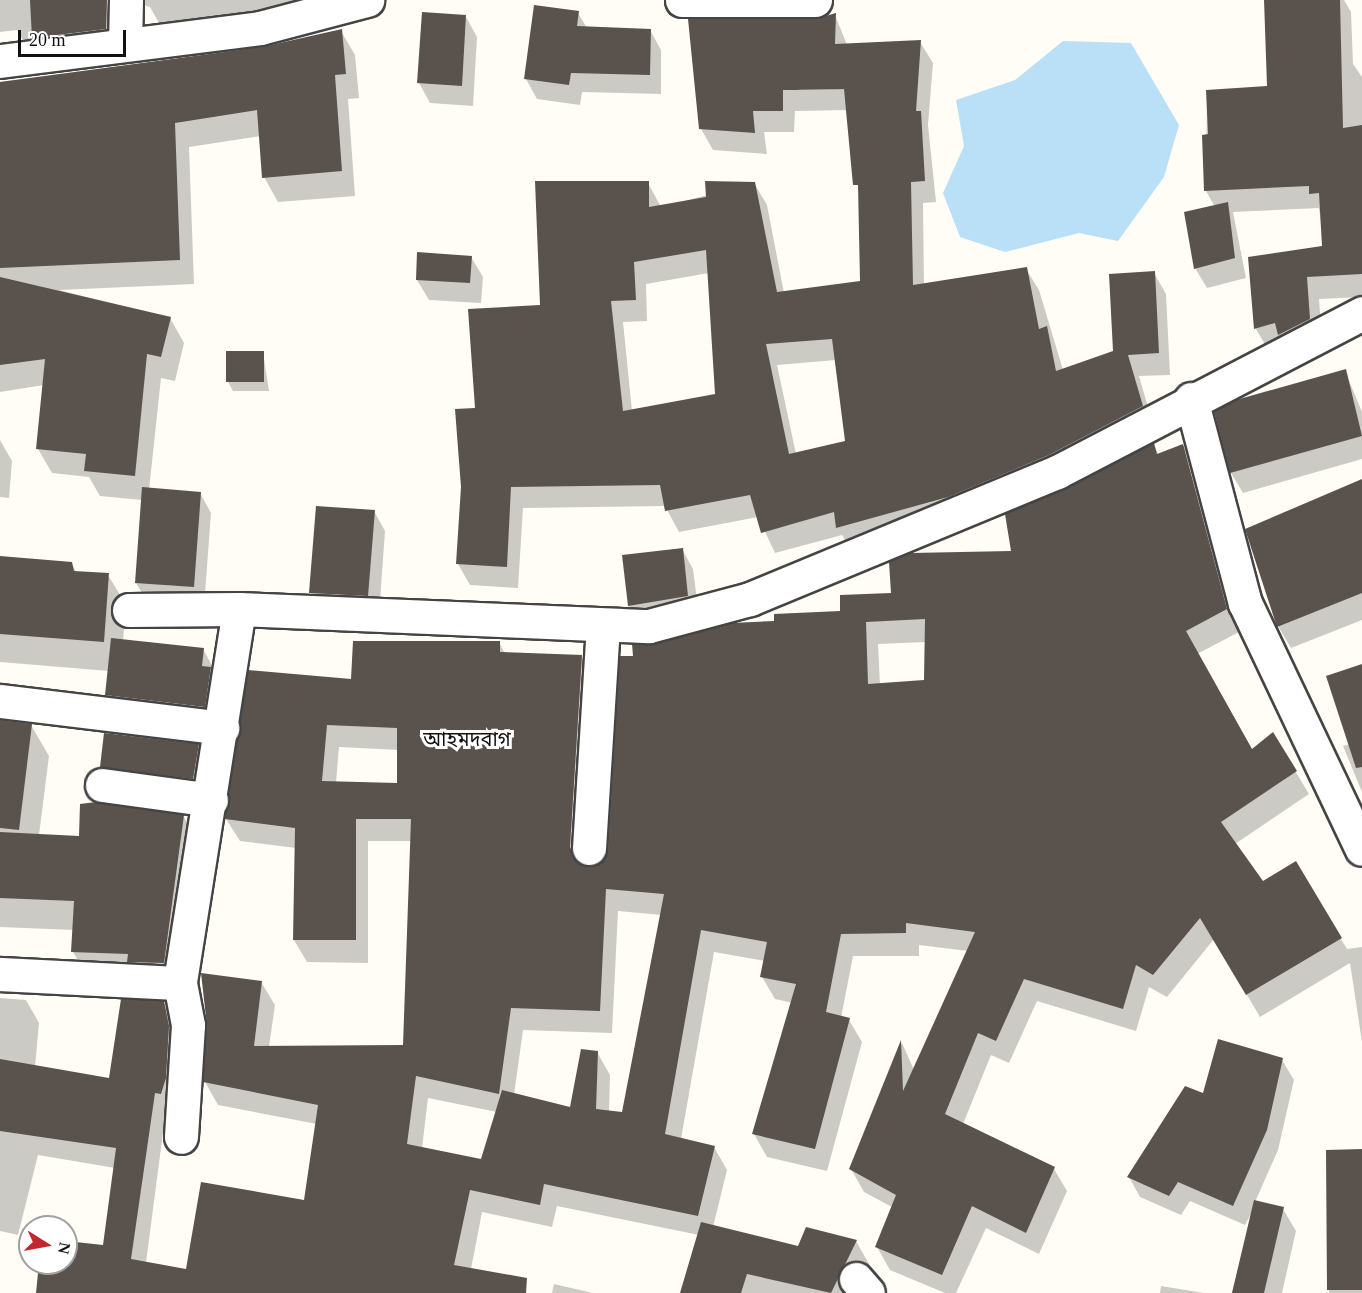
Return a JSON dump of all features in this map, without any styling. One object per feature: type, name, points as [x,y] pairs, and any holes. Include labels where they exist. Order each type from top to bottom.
[{"type":"street","points":[[125,44],[126,0]]},
{"type":"street","points":[[0,61],[260,28],[368,0]]},
{"type":"street","points":[[682,0],[815,0]]},
{"type":"street","points":[[129,610],[239,609],[648,627],[750,598],[1058,472],[1191,399],[1362,313]]},
{"type":"street","points":[[1191,399],[1245,603],[1362,849]]},
{"type":"street","points":[[181,1137],[188,1025],[180,983],[211,800],[239,609]]},
{"type":"street","points":[[589,848],[603,626]]},
{"type":"street","points":[[0,701],[222,728]]},
{"type":"street","points":[[102,785],[211,800]]},
{"type":"street","points":[[0,974],[180,983]]},
{"type":"water","points":[[1063,41],[1131,43],[1179,125],[1164,177],[1118,241],[1079,233],[1005,252],[960,237],[943,193],[964,146],[956,100],[1015,80]]},
{"type":"building","points":[[30,0],[107,0],[106,29],[32,38]]},
{"type":"building","points":[[1264,0],[1340,0],[1343,128],[1362,125],[1362,274],[1307,277],[1310,319],[1278,335],[1275,323],[1254,329],[1248,257],[1322,246],[1319,193],[1309,194],[1309,186],[1204,191],[1202,135],[1208,134],[1206,90],[1267,86]]},
{"type":"building","points":[[534,5],[579,11],[577,26],[651,29],[650,75],[571,73],[569,85],[524,79]]},
{"type":"building","points":[[422,12],[466,15],[462,86],[417,83]]},
{"type":"building","points":[[836,13],[835,44],[921,40],[916,111],[921,111],[925,181],[911,182],[913,285],[1027,267],[1039,329],[1047,326],[1056,371],[1113,351],[1109,274],[1155,271],[1159,353],[1128,355],[1143,406],[1049,455],[948,497],[836,528],[834,512],[761,533],[750,495],[665,511],[660,485],[511,487],[507,567],[456,564],[461,487],[455,409],[475,408],[468,309],[540,305],[535,181],[649,181],[649,207],[706,197],[705,181],[755,182],[777,292],[860,281],[858,185],[853,185],[844,89],[783,90],[783,111],[753,111],[755,133],[699,129],[688,19],[815,19]],"holes":[[[706,250],[715,394],[623,411],[611,301],[636,300],[634,262]],[[832,339],[845,441],[789,454],[766,344]]]},
{"type":"building","points":[[342,29],[346,74],[335,75],[342,171],[262,178],[257,110],[175,123],[180,260],[0,268],[0,82],[262,47]]},
{"type":"building","points":[[1228,202],[1235,258],[1194,269],[1184,212]]},
{"type":"building","points":[[417,252],[472,256],[470,283],[416,280]]},
{"type":"building","points":[[0,277],[171,317],[161,357],[147,354],[135,476],[84,471],[86,454],[36,449],[45,359],[0,365]]},
{"type":"building","points":[[226,351],[264,351],[264,382],[226,382]]},
{"type":"building","points":[[1346,369],[1362,436],[1230,473],[1214,411],[1236,400]]},
{"type":"building","points":[[1154,443],[1157,454],[1183,444],[1227,609],[1186,631],[1252,749],[1273,732],[1297,771],[1221,822],[1263,881],[1296,861],[1342,938],[1246,995],[1200,918],[1153,975],[1136,965],[1123,1009],[1024,979],[996,1041],[978,1033],[945,1114],[1055,1167],[1026,1233],[972,1206],[942,1275],[875,1247],[896,1195],[849,1169],[901,1040],[903,1091],[975,932],[906,923],[906,933],[841,934],[826,1012],[850,1018],[815,1149],[752,1134],[796,984],[760,977],[767,942],[701,930],[665,1134],[715,1146],[698,1216],[544,1184],[540,1205],[470,1190],[454,1265],[527,1278],[526,1293],[36,1293],[38,1275],[78,1275],[78,1242],[103,1245],[116,1148],[0,1131],[0,1059],[109,1078],[121,999],[164,1001],[169,1026],[166,1078],[161,1094],[155,1093],[131,1259],[186,1269],[201,1182],[304,1200],[318,1105],[203,1082],[207,1026],[201,973],[262,981],[254,1046],[403,1045],[411,819],[356,819],[356,940],[293,940],[295,828],[225,819],[248,670],[351,679],[353,641],[500,641],[500,652],[582,655],[570,847],[578,863],[597,865],[608,849],[620,656],[633,656],[632,644],[654,644],[732,623],[774,621],[774,614],[840,611],[840,595],[891,593],[889,562],[911,553],[1011,551],[1005,514]],"holes":[[[925,619],[924,680],[868,684],[866,622]],[[327,725],[397,728],[397,783],[322,781]],[[606,889],[664,894],[622,1112],[596,1109],[598,1051],[581,1049],[570,1107],[502,1090],[481,1159],[407,1144],[416,1076],[499,1094],[511,1008],[600,1011]]]},
{"type":"building","points":[[1362,479],[1362,593],[1277,627],[1245,529]]},
{"type":"building","points":[[142,487],[201,492],[194,587],[135,583]]},
{"type":"building","points":[[316,506],[375,510],[368,596],[309,593]]},
{"type":"building","points":[[683,548],[688,596],[628,606],[622,555]]},
{"type":"building","points":[[0,556],[72,562],[74,571],[109,573],[104,642],[0,634]]},
{"type":"building","points":[[111,638],[204,648],[202,666],[211,667],[205,707],[105,695]]},
{"type":"building","points":[[1362,664],[1362,767],[1356,768],[1326,676]]},
{"type":"building","points":[[0,720],[32,724],[19,830],[0,828]]},
{"type":"building","points":[[104,733],[199,744],[193,779],[100,767]]},
{"type":"building","points":[[96,802],[184,815],[164,963],[127,962],[128,954],[71,952],[74,901],[0,898],[0,832],[79,836],[80,804]]},
{"type":"building","points":[[1218,1039],[1283,1058],[1267,1130],[1233,1206],[1178,1182],[1169,1196],[1127,1177],[1185,1086],[1203,1093]]},
{"type":"building","points":[[1362,1149],[1362,1290],[1327,1290],[1326,1150]]},
{"type":"building","points":[[1254,1200],[1284,1207],[1264,1293],[1232,1293]]},
{"type":"building","points":[[701,1222],[798,1246],[806,1227],[857,1240],[831,1293],[747,1274],[741,1293],[680,1293]]},
{"type":"district","name":"আহমদবাগ","points":[[467,739]]}]
